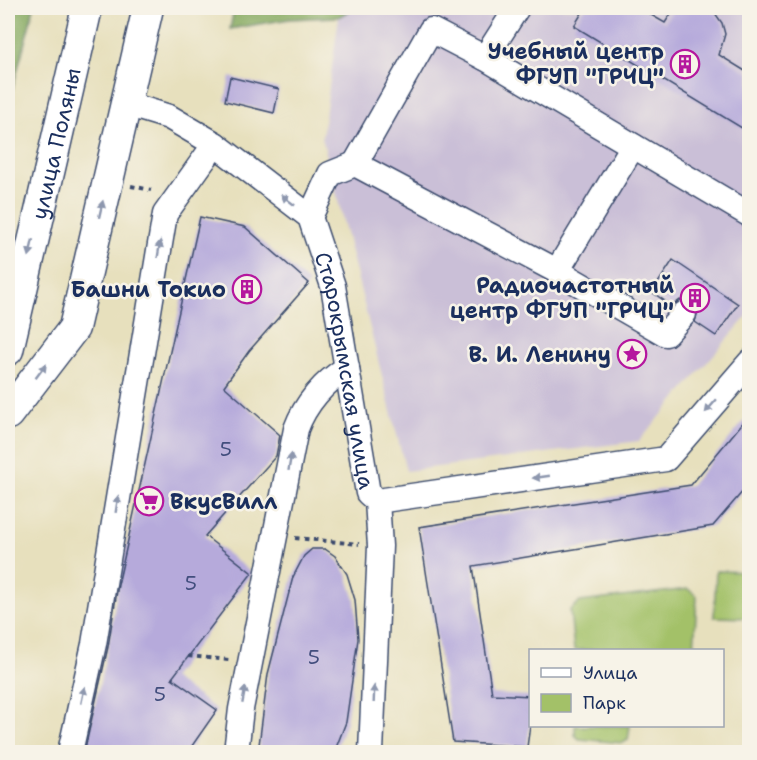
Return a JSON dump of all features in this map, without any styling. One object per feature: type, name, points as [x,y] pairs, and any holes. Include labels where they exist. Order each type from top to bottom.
[{"type":"main road","name":"улица Поляны","points":[[8,350],[87,8]]},
{"type":"main road","points":[[8,414],[74,328],[148,8]]},
{"type":"street","points":[[485,58],[517,8]]},
{"type":"street","points":[[126,104],[169,117],[215,144],[310,217],[330,174],[355,164],[431,30],[485,58],[750,215]]},
{"type":"street","points":[[70,753],[94,644],[165,214],[215,144]]},
{"type":"street","points":[[557,271],[633,146]]},
{"type":"street","points":[[355,164],[557,271],[666,334],[684,314]]},
{"type":"street","name":"Старокрымская улица","points":[[310,217],[333,286],[368,493],[377,501],[666,459],[750,362]]},
{"type":"street","points":[[236,753],[250,661],[277,536],[296,429],[303,409],[334,376],[347,368]]},
{"type":"street","points":[[371,753],[380,546],[377,501]]},
{"type":"path","points":[[183,12],[189,8]]},
{"type":"path","points":[[277,536],[380,546]]},
{"type":"path","points":[[188,656],[250,661]]},
{"type":"shaded area","points":[[354,8],[749,8],[749,314],[639,441],[406,471],[322,137],[339,17]]},
{"type":"green space","points":[[8,8],[34,8],[8,106]]},
{"type":"green space","points":[[234,8],[354,8],[339,17],[290,19],[230,29]]},
{"type":"green space","points":[[716,571],[749,572],[749,618],[714,617]]},
{"type":"green space","points":[[688,589],[697,596],[694,649],[574,649],[570,610],[580,602]]},
{"type":"green space","points":[[575,727],[630,727],[628,740],[623,743],[579,739],[575,735]]},
{"type":"building","name":"Учебный центр ФГУП \"ГРЧЦ\"","points":[[585,8],[639,8],[665,23],[672,12],[682,8],[705,8],[715,13],[722,23],[725,34],[719,55],[750,74],[750,133],[574,26]]},
{"type":"building","points":[[230,77],[279,89],[274,113],[225,101]]},
{"type":"building","points":[[200,217],[245,227],[309,283],[249,351],[224,386],[280,435],[276,456],[205,536],[252,573],[172,678],[217,710],[187,753],[84,753],[108,647],[118,585]]},
{"type":"building","name":"Радиочастотный центр ФГУП \"ГРЧЦ\"","points":[[673,260],[738,304],[716,336],[695,322],[698,310],[693,303],[680,300],[672,306],[652,292]]},
{"type":"building","points":[[750,414],[750,483],[713,526],[473,566],[492,694],[529,696],[530,727],[527,747],[453,742],[419,527],[691,485]]},
{"type":"building","points":[[312,549],[325,549],[335,556],[347,574],[355,600],[358,639],[346,722],[334,753],[258,753],[268,674],[293,577],[304,556]]},
{"type":"place","name":"Учебный центр ФГУП \"ГРЧЦ\"","points":[[685,64]]},
{"type":"place","name":"Башни Токио","points":[[247,289]]},
{"type":"place","name":"Радиочастотный центр ФГУП \"ГРЧЦ\"","points":[[695,298]]},
{"type":"place","name":"В. И. Ленину","points":[[632,354]]},
{"type":"place","name":"ВкусВилл","points":[[149,501]]}]
